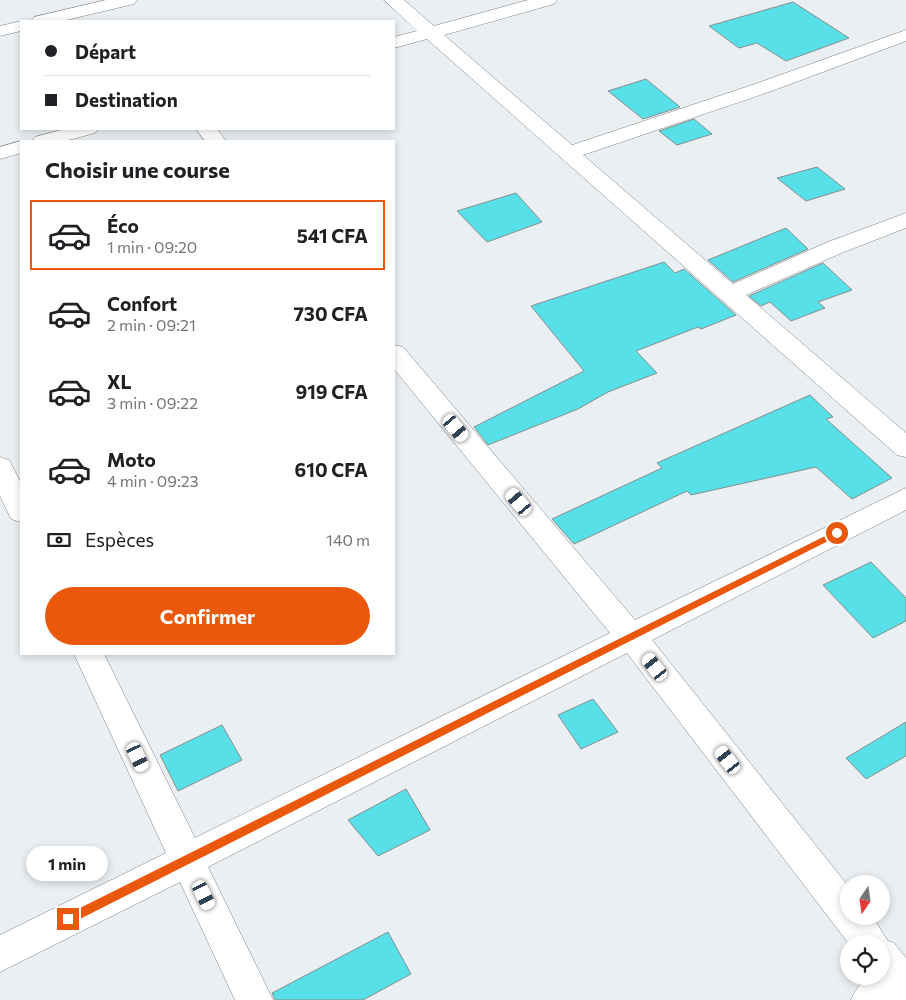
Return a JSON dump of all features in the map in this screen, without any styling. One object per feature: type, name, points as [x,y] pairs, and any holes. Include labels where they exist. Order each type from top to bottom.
[{"type":"street","points":[[393,0],[906,448]]},
{"type":"street","points":[[395,43],[548,0]]},
{"type":"street","points":[[44,20],[118,1],[126,20]]},
{"type":"street","points":[[0,31],[20,26]]},
{"type":"street","points":[[568,153],[762,88],[906,35]]},
{"type":"street","points":[[46,140],[84,130]]},
{"type":"street","points":[[207,130],[215,140]]},
{"type":"street","points":[[0,153],[20,147]]},
{"type":"street","points":[[729,294],[836,247],[906,220]]},
{"type":"street","points":[[395,354],[631,636],[840,904]]},
{"type":"street","points":[[0,467],[20,510]]},
{"type":"street","points":[[0,954],[906,498]]},
{"type":"street","points":[[89,655],[254,1000]]},
{"type":"street","points":[[856,925],[864,935]]},
{"type":"street","points":[[870,1000],[898,975]]},
{"type":"building","points":[[793,2],[849,38],[786,61],[757,43],[739,48],[709,26]]},
{"type":"building","points":[[646,79],[680,107],[643,119],[608,91]]},
{"type":"building","points":[[694,119],[712,134],[677,145],[659,131]]},
{"type":"building","points":[[817,167],[845,189],[806,201],[777,178]]},
{"type":"building","points":[[516,193],[542,222],[487,242],[457,211]]},
{"type":"building","points":[[786,228],[808,249],[733,282],[708,260]]},
{"type":"building","points":[[664,262],[675,273],[684,269],[736,315],[701,329],[698,327],[636,351],[657,373],[608,392],[578,409],[488,445],[474,427],[584,371],[531,306]]},
{"type":"building","points":[[823,263],[852,290],[818,302],[825,308],[791,321],[770,302],[761,306],[749,296]]},
{"type":"building","points":[[810,395],[833,417],[826,419],[892,478],[852,499],[816,467],[691,495],[687,491],[574,544],[552,519],[662,468],[657,463]]},
{"type":"building","points":[[871,562],[906,598],[906,621],[873,638],[823,585]]},
{"type":"building","points":[[593,699],[618,732],[581,749],[558,715]]},
{"type":"building","points":[[906,722],[906,756],[866,779],[846,758]]},
{"type":"building","points":[[222,725],[242,760],[178,791],[160,755]]},
{"type":"building","points":[[406,789],[430,830],[378,856],[348,820]]},
{"type":"building","points":[[388,932],[411,974],[363,1000],[275,1000],[272,993]]},
{"type":"route","points":[[68,919],[837,533]]}]
